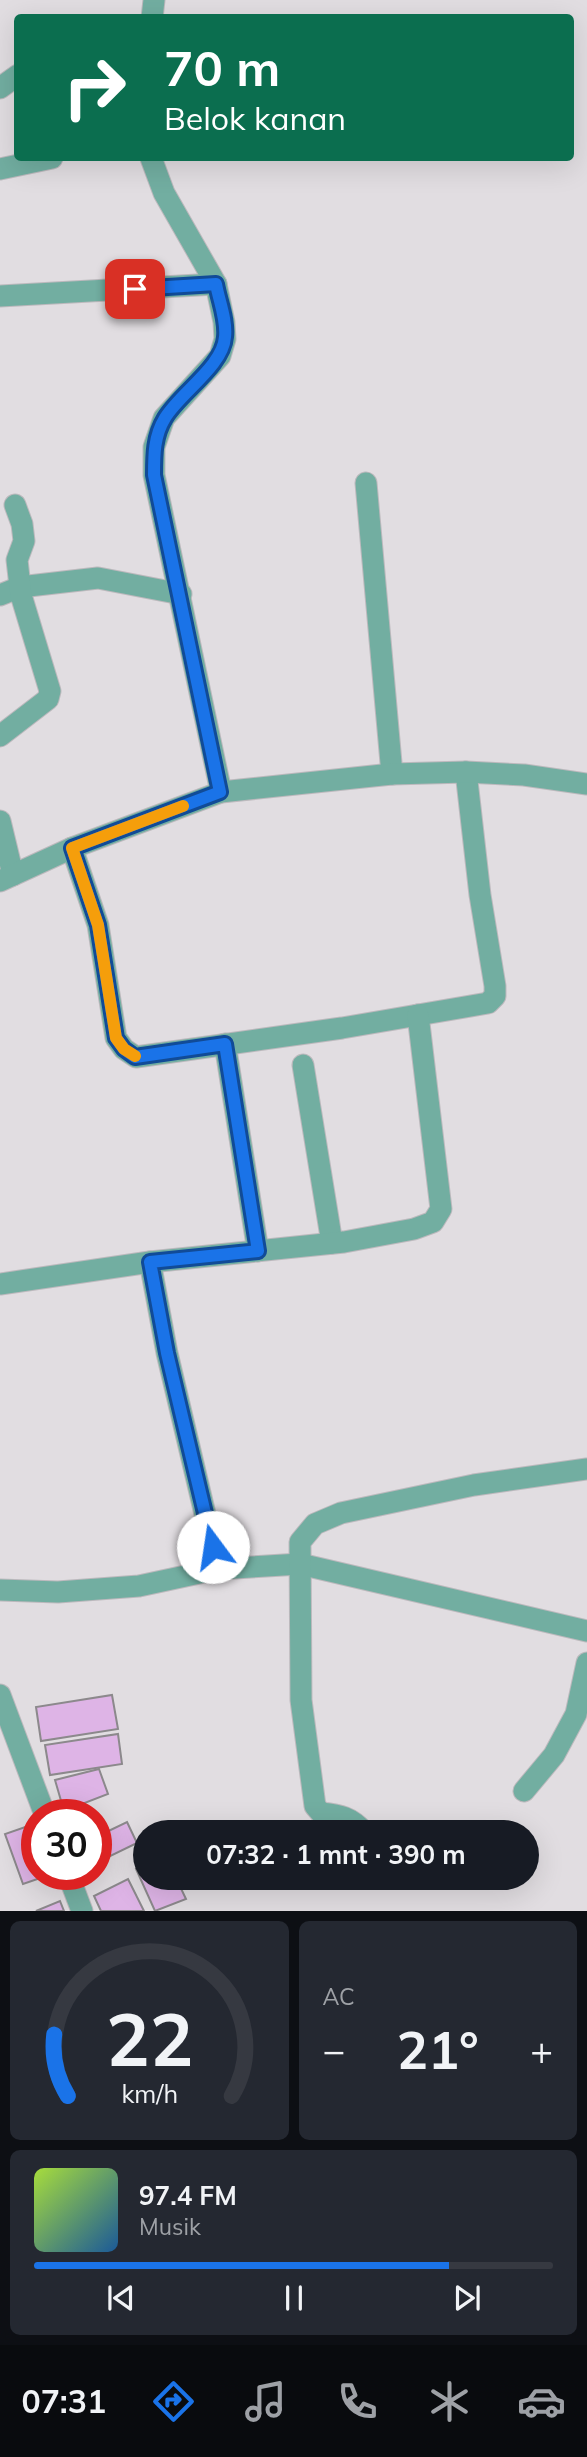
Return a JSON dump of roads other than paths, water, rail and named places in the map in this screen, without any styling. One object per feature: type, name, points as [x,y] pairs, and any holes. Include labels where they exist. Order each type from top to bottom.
[{"type":"street","points":[[0,169],[38,161]]},
{"type":"street","points":[[151,161],[164,193],[216,284],[224,322],[225,339],[220,356],[164,418],[154,447],[154,475],[181,594],[220,792]]},
{"type":"street","points":[[0,296],[216,284]]},
{"type":"street","points":[[366,483],[392,774]]},
{"type":"street","points":[[0,736],[48,699],[50,691],[10,591],[24,541],[22,524],[15,505]]},
{"type":"street","points":[[10,591],[98,578],[181,594]]},
{"type":"street","points":[[72,848],[98,925],[116,1038],[124,1049],[135,1057],[342,1028],[488,1003],[495,996],[495,986],[480,895],[466,772]]},
{"type":"street","points":[[0,821],[7,878],[72,848],[220,792],[392,774],[466,772],[524,775],[587,784]]},
{"type":"street","points":[[0,1284],[150,1262],[332,1243],[414,1229],[433,1222],[441,1209],[418,1015]]},
{"type":"street","points":[[225,1044],[258,1251]]},
{"type":"street","points":[[303,1065],[332,1243]]},
{"type":"street","points":[[150,1262],[167,1353],[218,1569]]},
{"type":"street","points":[[352,1820],[344,1815],[321,1813],[315,1806],[301,1700],[300,1542],[314,1524],[341,1513],[474,1485],[587,1469]]},
{"type":"street","points":[[0,1590],[58,1592],[139,1586],[218,1569],[300,1564],[587,1631]]},
{"type":"street","points":[[524,1791],[554,1755],[576,1714],[587,1664]]},
{"type":"street","points":[[0,1695],[5,1728],[38,1799]]},
{"type":"street","points":[[74,1890],[82,1911]]}]
